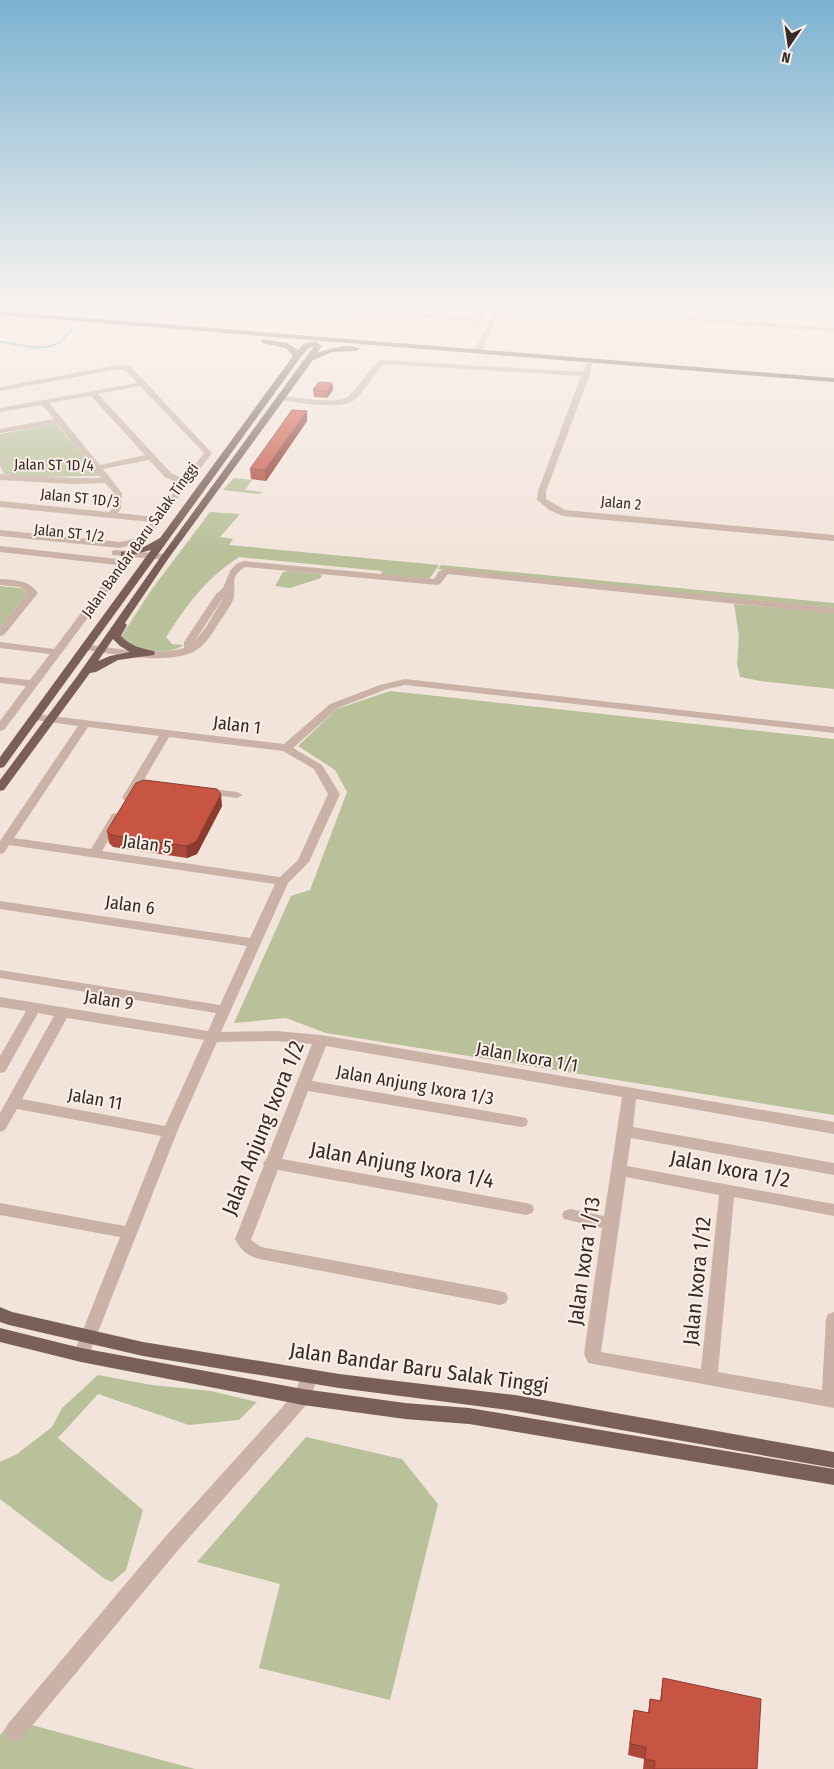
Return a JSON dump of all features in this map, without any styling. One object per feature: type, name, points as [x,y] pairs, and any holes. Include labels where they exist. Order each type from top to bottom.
[{"type":"main road","name":"Jalan Bandar Baru Salak Tinggi","points":[[0,765],[275,387]]},
{"type":"main road","name":"Jalan Bandar Baru Salak Tinggi","points":[[0,788],[82,677],[289,387]]},
{"type":"main road","points":[[122,550],[145,550],[164,537]]},
{"type":"main road","points":[[122,550],[136,561],[138,568],[136,579]]},
{"type":"main road","points":[[134,603],[116,636],[128,648],[150,653]]},
{"type":"main road","points":[[82,677],[102,661],[122,656],[150,653]]},
{"type":"main road","name":"Jalan Bandar Baru Salak Tinggi","points":[[0,1314],[143,1349],[309,1376],[516,1403],[834,1460]]},
{"type":"main road","points":[[0,1335],[81,1355],[303,1397],[360,1406],[469,1416],[834,1478]]},
{"type":"street","points":[[0,389],[13,387]]},
{"type":"street","points":[[0,410],[127,387]]},
{"type":"street","points":[[0,532],[122,550],[142,540],[208,453],[143,387]]},
{"type":"street","points":[[280,398],[342,402],[351,399],[361,387]]},
{"type":"street","name":"Jalan 2","points":[[581,387],[542,491],[541,500],[552,508],[563,513],[834,538]]},
{"type":"street","points":[[93,393],[168,475],[178,482],[184,483]]},
{"type":"street","points":[[44,402],[118,493],[117,508],[112,515]]},
{"type":"street","points":[[0,431],[58,421]]},
{"type":"street","points":[[97,468],[150,457]]},
{"type":"street","name":"Jalan ST 1D/4","points":[[0,477],[72,481],[107,480]]},
{"type":"street","name":"Jalan ST 1D/3","points":[[0,504],[157,520]]},
{"type":"street","name":"Jalan ST 1/2","points":[[0,541],[122,550],[165,558]]},
{"type":"street","points":[[0,549],[123,564],[33,684],[4,717],[0,728]]},
{"type":"street","points":[[85,647],[171,654],[189,650],[199,644],[218,616],[229,597],[227,590],[230,580],[238,566],[244,564],[437,582],[442,573],[447,571],[834,610]]},
{"type":"street","points":[[0,582],[25,585],[33,593],[0,633]]},
{"type":"street","points":[[0,646],[56,652]]},
{"type":"street","points":[[0,680],[33,684]]},
{"type":"street","points":[[286,748],[334,706],[384,687],[405,682],[834,730]]},
{"type":"street","name":"Jalan 1","points":[[35,717],[286,748],[318,767],[334,794],[299,868],[283,882]]},
{"type":"street","points":[[3,846],[85,723]]},
{"type":"street","points":[[94,854],[141,783],[166,733]]},
{"type":"street","points":[[190,790],[237,795]]},
{"type":"street","name":"Jalan 5","points":[[3,846],[94,854],[283,882]]},
{"type":"street","points":[[81,1355],[170,1132],[283,882]]},
{"type":"street","name":"Jalan 6","points":[[0,905],[255,943]]},
{"type":"street","points":[[0,974],[224,1010]]},
{"type":"street","name":"Jalan 9","points":[[0,1002],[212,1037]]},
{"type":"street","points":[[0,1068],[35,1008]]},
{"type":"street","points":[[0,1126],[63,1012]]},
{"type":"street","name":"Jalan Ixora 1/1","points":[[212,1037],[276,1036],[321,1040],[834,1128]]},
{"type":"street","name":"Jalan Anjung Ixora 1/2","points":[[321,1040],[242,1239],[250,1249],[259,1253],[500,1298]]},
{"type":"street","name":"Jalan Anjung Ixora 1/3","points":[[303,1085],[521,1122]]},
{"type":"street","name":"Jalan Ixora 1/13","points":[[630,1094],[592,1354],[594,1358],[709,1377]]},
{"type":"street","name":"Jalan 11","points":[[13,1104],[170,1132]]},
{"type":"street","points":[[625,1131],[834,1169]]},
{"type":"street","name":"Jalan Anjung Ixora 1/4","points":[[271,1163],[526,1209]]},
{"type":"street","name":"Jalan Ixora 1/2","points":[[619,1170],[834,1210]]},
{"type":"street","name":"Jalan Ixora 1/12","points":[[709,1377],[727,1190]]},
{"type":"street","points":[[0,1209],[131,1233]]},
{"type":"street","points":[[570,1216],[611,1224]]},
{"type":"street","points":[[709,1377],[832,1399],[834,1319]]},
{"type":"street","points":[[14,1732],[172,1543],[303,1397],[309,1376]]},
{"type":"green space","points":[[56,424],[100,476],[32,477],[4,474],[0,465],[0,434]]},
{"type":"green space","points":[[234,478],[252,480],[245,490],[263,492],[259,494],[223,490]]},
{"type":"green space","points":[[210,512],[240,514],[220,537],[233,539],[229,545],[439,565],[429,579],[381,575],[382,571],[239,557],[207,583],[166,637],[172,644],[184,645],[174,650],[159,652],[143,649],[121,638],[152,589]]},
{"type":"green space","points":[[441,565],[834,603],[834,608],[438,569]]},
{"type":"green space","points":[[283,572],[322,575],[321,578],[290,588],[275,586]]},
{"type":"green space","points":[[0,586],[20,588],[28,593],[0,627]]},
{"type":"green space","points":[[734,604],[834,613],[834,689],[740,677],[737,664],[739,636]]},
{"type":"green space","points":[[390,691],[834,739],[834,1115],[326,1033],[286,1018],[234,1023],[291,896],[310,890],[347,792],[335,770],[298,746],[337,709]]},
{"type":"green space","points":[[98,1375],[152,1385],[211,1391],[257,1402],[239,1420],[189,1425],[98,1394],[58,1438],[143,1510],[126,1570],[112,1582],[105,1579],[0,1499],[0,1462],[17,1454],[52,1427],[62,1408]]},
{"type":"green space","points":[[306,1437],[402,1459],[438,1504],[390,1700],[259,1668],[280,1584],[197,1562]]},
{"type":"green space","points":[[13,1720],[195,1769],[0,1769],[0,1735]]},
{"type":"building","points":[[316,387],[330,387],[327,391],[313,390]]},
{"type":"building","points":[[292,410],[307,411],[265,470],[250,469]]},
{"type":"building","points":[[144,780],[217,789],[221,794],[196,842],[186,846],[111,835],[107,831],[136,783]]},
{"type":"building","points":[[663,1678],[761,1699],[757,1769],[654,1769],[655,1761],[645,1759],[646,1747],[630,1744],[634,1710],[649,1713],[650,1699],[661,1701]]}]
